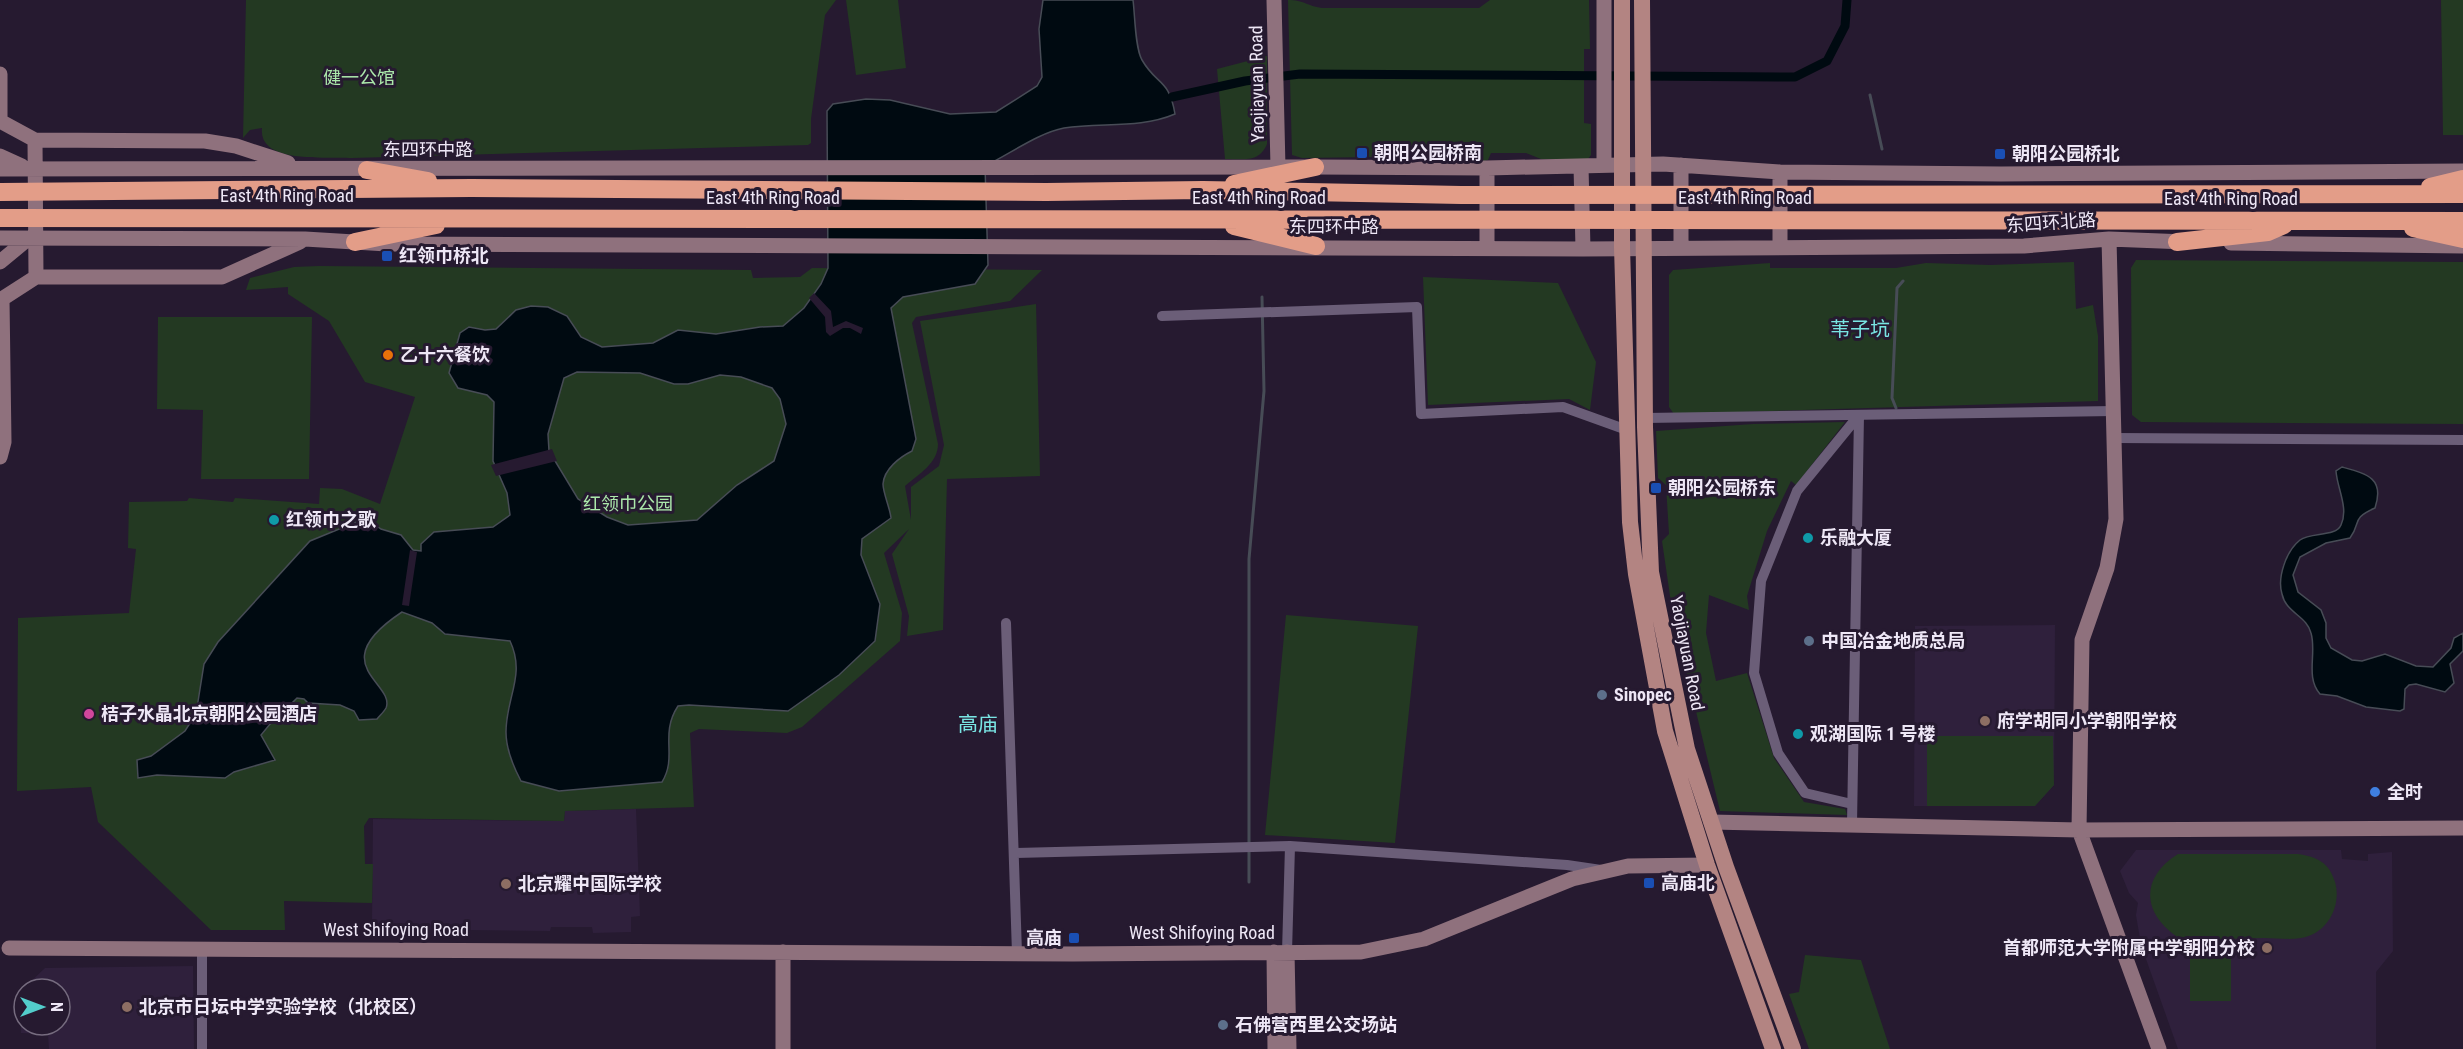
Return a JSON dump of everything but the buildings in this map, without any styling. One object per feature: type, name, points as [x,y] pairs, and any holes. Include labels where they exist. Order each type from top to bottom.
[{"type":"highway","points":[[1203,190],[1315,166]]},
{"type":"highway","points":[[367,170],[471,188]]},
{"type":"highway","points":[[2397,194],[2463,179]]},
{"type":"highway","name":"East 4th Ring Road","points":[[0,192],[471,188],[1046,192],[1203,190],[1461,195],[2463,194]]},
{"type":"highway","name":"East 4th Ring Road","points":[[0,218],[2463,221]]},
{"type":"highway","points":[[355,242],[472,218]]},
{"type":"highway","points":[[1203,219],[1316,246]]},
{"type":"highway","points":[[2177,242],[2268,232],[2296,220]]},
{"type":"highway","points":[[2382,221],[2463,239]]},
{"type":"main road","name":"Yaojiayuan Road","points":[[1622,0],[1622,50],[1612,105],[1621,164],[1630,522],[1648,643],[1665,731],[1708,870],[1773,1049]]},
{"type":"main road","name":"Yaojiayuan Road","points":[[1642,0],[1642,247],[1645,418],[1652,572],[1687,749],[1793,1049]]},
{"type":"street","name":"Yaojiayuan Road","points":[[1274,0],[1278,168]]},
{"type":"street","points":[[1604,0],[1604,50],[1612,105],[1604,165]]},
{"type":"street","points":[[0,74],[0,121],[35,140],[205,141],[236,146],[303,168]]},
{"type":"street","points":[[35,140],[36,277]]},
{"type":"street","points":[[0,156],[28,169]]},
{"type":"street","points":[[1278,168],[1315,166],[1487,168],[1642,164],[1780,172],[2463,171]]},
{"type":"street","points":[[1681,165],[1682,248]]},
{"type":"street","points":[[1581,166],[1583,249]]},
{"type":"street","name":"东四环中路","points":[[0,169],[1278,168]]},
{"type":"street","points":[[1487,168],[1487,248]]},
{"type":"street","points":[[1780,172],[1780,247]]},
{"type":"street","points":[[0,238],[305,239],[355,242]]},
{"type":"street","points":[[0,262],[29,238]]},
{"type":"street","points":[[0,457],[4,442],[1,299],[36,277],[222,277],[305,239]]},
{"type":"street","points":[[2109,239],[2116,519],[2113,544],[2082,640],[2079,830],[2159,1049]]},
{"type":"street","name":"东四环北路","points":[[1622,247],[2024,246],[2109,239],[2463,246]]},
{"type":"street","name":"东四环中路","points":[[355,242],[802,246],[1316,246],[1583,249],[1622,247]]},
{"type":"street","points":[[1162,316],[1417,307],[1421,414],[1563,407],[1627,430]]},
{"type":"street","points":[[1645,418],[2114,411]]},
{"type":"street","points":[[1852,824],[1859,415]]},
{"type":"street","points":[[1852,804],[1805,793],[1778,753],[1754,673],[1761,581],[1797,491],[1859,415]]},
{"type":"street","points":[[2114,438],[2463,440]]},
{"type":"street","points":[[1006,623],[1017,952]]},
{"type":"street","points":[[1711,822],[2079,830],[2463,828]]},
{"type":"street","points":[[1015,853],[1290,846],[1567,865],[1607,870]]},
{"type":"street","points":[[1275,1049],[1280,952],[1290,846]]},
{"type":"street","name":"West Shifoying Road","points":[[9,948],[1361,952],[1415,942],[1572,879],[1607,870],[1628,866],[1708,870]]},
{"type":"street","points":[[202,949],[202,1049]]},
{"type":"street","points":[[783,952],[783,1049]]},
{"type":"street","points":[[1280,952],[1289,1049]]},
{"type":"shaded area","points":[[1043,0],[1133,0],[1140,55],[1147,68],[1166,88],[1175,114],[1148,122],[1064,128],[1034,139],[985,166],[988,265],[975,284],[903,297],[891,308],[916,439],[912,451],[893,464],[884,479],[883,488],[891,518],[862,539],[861,555],[880,604],[875,641],[839,675],[788,711],[678,706],[670,726],[669,763],[662,782],[559,791],[521,781],[510,758],[506,732],[516,665],[510,641],[445,634],[432,623],[402,612],[379,630],[367,646],[364,659],[386,699],[386,708],[377,719],[359,720],[354,711],[340,705],[308,703],[304,699],[297,698],[288,707],[286,714],[270,724],[261,735],[275,760],[234,772],[225,778],[157,775],[138,778],[137,760],[151,756],[185,731],[196,714],[204,664],[218,642],[310,541],[366,518],[381,529],[401,535],[413,550],[421,551],[421,544],[434,532],[493,527],[510,515],[507,493],[493,461],[494,402],[487,395],[458,388],[449,373],[460,333],[469,327],[485,330],[496,329],[516,310],[531,306],[548,307],[567,316],[581,337],[602,347],[653,343],[678,330],[716,334],[783,326],[804,308],[821,284],[828,268],[827,111],[833,104],[866,99],[890,100],[950,114],[996,112],[1037,86],[1042,77],[1039,29]],"holes":[[[577,372],[640,373],[674,384],[688,384],[720,375],[741,377],[772,388],[780,399],[786,424],[774,461],[737,485],[697,520],[628,525],[607,517],[578,499],[549,451],[548,434],[564,378]]]},
{"type":"shaded area","points":[[2342,467],[2372,479],[2378,490],[2375,508],[2359,518],[2350,538],[2326,543],[2300,557],[2293,575],[2298,592],[2321,610],[2326,623],[2326,638],[2331,648],[2352,660],[2362,661],[2385,654],[2416,666],[2433,667],[2451,648],[2454,638],[2463,633],[2463,651],[2450,664],[2454,683],[2445,692],[2416,684],[2409,685],[2405,689],[2404,709],[2400,711],[2366,707],[2337,696],[2320,694],[2313,680],[2312,641],[2309,627],[2288,606],[2282,594],[2281,580],[2284,565],[2295,545],[2310,536],[2334,531],[2341,525],[2344,512],[2336,471]]},
{"type":"shaded area","name":"府学胡同小学朝阳学校","points":[[2055,625],[2054,785],[2035,806],[1914,806],[1915,626]]},
{"type":"shaded area","name":"北京耀中国际学校","points":[[636,809],[640,916],[631,917],[631,932],[593,933],[592,927],[551,927],[550,931],[377,929],[372,922],[373,819],[564,821],[565,811]]},
{"type":"shaded area","name":"首都师范大学附属中学朝阳分校","points":[[2136,850],[2341,850],[2342,859],[2368,861],[2368,854],[2392,852],[2393,951],[2376,972],[2376,1049],[2178,1049],[2141,945],[2136,915],[2138,903],[2129,893],[2120,871]]},
{"type":"shaded area","name":"北京市日坛中学实验学校（北校区）","points":[[193,966],[194,1049],[49,1049],[48,1037],[72,1037],[72,977],[36,977],[45,968]]},
{"type":"green space","name":"健一公馆","points":[[246,0],[836,0],[825,15],[811,119],[811,143],[808,145],[352,158],[296,156],[282,153],[271,148],[264,140],[262,128],[250,130],[243,138]]},
{"type":"green space","points":[[846,0],[898,0],[906,68],[856,75]]},
{"type":"green space","points":[[1288,0],[1322,8],[1479,8],[1490,0],[1589,0],[1590,49],[1584,49],[1584,123],[1591,124],[1591,155],[1588,159],[1541,159],[1526,153],[1491,153],[1488,160],[1478,162],[1371,157],[1302,158],[1292,155]]},
{"type":"green space","points":[[2441,0],[2463,0],[2463,135],[2443,135]]},
{"type":"green space","points":[[1267,56],[1267,144],[1260,154],[1250,159],[1225,159],[1217,69]]},
{"type":"green space","points":[[2136,260],[2463,262],[2463,424],[2141,422],[2132,415],[2131,268]]},
{"type":"green space","points":[[2074,262],[2076,309],[2093,305],[2098,336],[2098,401],[1674,414],[1669,407],[1669,275],[1673,270],[1770,263],[1770,268],[1896,268],[1926,263],[1990,265]]},
{"type":"green space","name":"红领巾公园","points":[[294,267],[751,270],[753,278],[800,277],[812,268],[1042,270],[1010,301],[916,317],[912,323],[938,444],[935,457],[905,486],[911,520],[911,487],[939,466],[944,445],[920,321],[1036,304],[1040,476],[947,479],[943,630],[907,636],[909,616],[892,554],[909,529],[884,553],[902,613],[900,641],[802,727],[787,733],[699,729],[690,733],[694,807],[565,811],[564,821],[369,818],[364,826],[365,864],[373,864],[372,903],[284,901],[285,930],[211,930],[98,822],[91,787],[17,791],[18,618],[129,613],[136,549],[128,548],[129,502],[187,501],[189,498],[233,502],[235,498],[319,504],[320,488],[342,489],[380,504],[415,397],[365,382],[329,321],[288,294],[288,287],[246,290],[250,278]]},
{"type":"green space","points":[[1423,277],[1558,283],[1596,362],[1590,410],[1569,399],[1428,405]]},
{"type":"green space","points":[[158,317],[312,317],[309,479],[201,479],[203,410],[157,409]]},
{"type":"green space","points":[[1845,422],[1796,485],[1791,481],[1767,531],[1747,596],[1749,610],[1709,595],[1706,633],[1716,681],[1747,673],[1774,758],[1804,802],[1845,809],[1847,815],[1720,811],[1673,616],[1662,541],[1669,534],[1666,485],[1658,478],[1656,431],[1753,424]]},
{"type":"green space","points":[[1286,615],[1418,626],[1395,843],[1265,835]]},
{"type":"green space","points":[[1927,736],[2053,736],[2054,785],[2035,806],[1927,806]]},
{"type":"green space","points":[[2178,854],[2298,854],[2311,857],[2326,865],[2332,875],[2337,891],[2334,909],[2325,925],[2318,931],[2301,938],[2181,939],[2159,920],[2150,897],[2151,886],[2156,875]]},
{"type":"green space","points":[[1805,955],[1861,960],[1890,1049],[1809,1049],[1789,994],[1799,992]]},
{"type":"green space","points":[[2190,956],[2231,956],[2231,1001],[2190,1001]]},
{"type":"pier","points":[[814,293],[831,311],[833,327],[846,321],[863,328],[861,334],[850,328],[843,328],[830,336],[826,332],[825,317],[809,298]]},
{"type":"pier","points":[[552,449],[557,461],[496,476],[491,465]]},
{"type":"pier","points":[[410,550],[417,552],[409,606],[402,605]]},
{"type":"waterway","points":[[1172,97],[1245,81],[1300,74],[1795,77],[1827,61],[1845,26],[1847,0]]},
{"type":"waterway","points":[[1870,95],[1882,149]]},
{"type":"waterway","points":[[1896,408],[1892,398],[1897,288],[1903,281]]},
{"type":"waterway","points":[[1249,844],[1249,559],[1264,391],[1262,297]]},
{"type":"waterway","points":[[1249,850],[1249,882]]},
{"type":"place","name":"朝阳公园桥南","points":[[1362,153]]},
{"type":"place","name":"朝阳公园桥北","points":[[2000,154]]},
{"type":"place","name":"红领巾桥北","points":[[387,256]]},
{"type":"place","name":"乙十六餐饮","points":[[388,355]]},
{"type":"place","name":"朝阳公园桥东","points":[[1656,488]]},
{"type":"place","name":"红领巾之歌","points":[[274,520]]},
{"type":"place","name":"乐融大厦","points":[[1808,538]]},
{"type":"place","name":"中国冶金地质总局","points":[[1809,641]]},
{"type":"place","name":"Sinopec","points":[[1602,695]]},
{"type":"place","name":"桔子水晶北京朝阳公园酒店","points":[[89,714]]},
{"type":"place","name":"府学胡同小学朝阳学校","points":[[1985,721]]},
{"type":"place","name":"观湖国际 1 号楼","points":[[1798,734]]},
{"type":"place","name":"全时","points":[[2375,792]]},
{"type":"place","name":"高庙北","points":[[1649,883]]},
{"type":"place","name":"北京耀中国际学校","points":[[506,884]]},
{"type":"place","name":"高庙","points":[[1074,938]]},
{"type":"place","name":"首都师范大学附属中学朝阳分校","points":[[2267,948]]},
{"type":"place","name":"北京市日坛中学实验学校（北校区）","points":[[127,1007]]},
{"type":"place","name":"石佛营西里公交场站","points":[[1223,1025]]},
{"type":"district","name":"苇子坑","points":[[1860,329]]},
{"type":"district","name":"高庙","points":[[978,724]]}]
